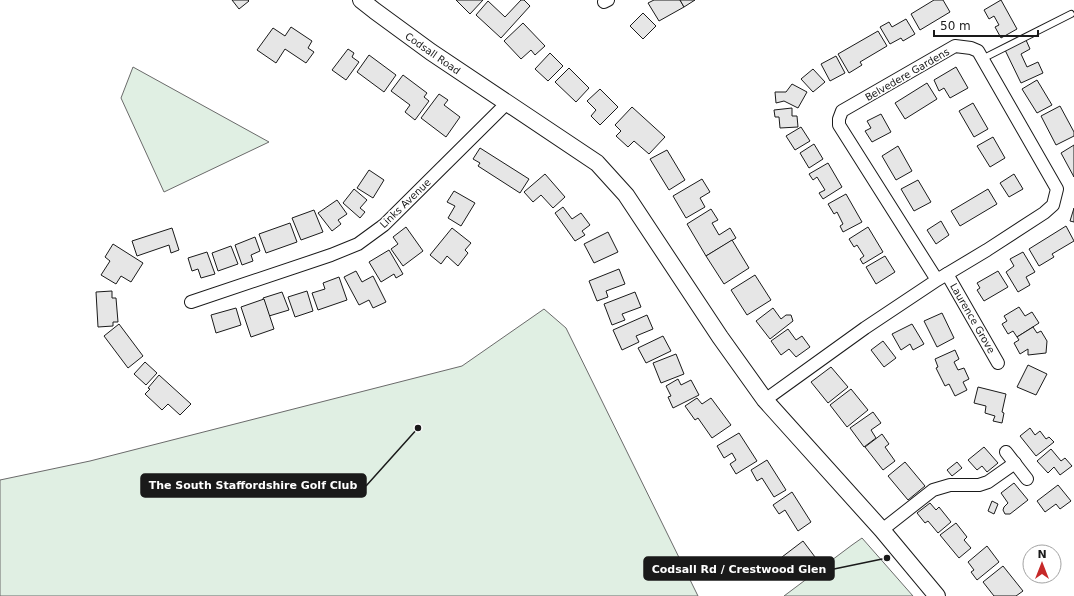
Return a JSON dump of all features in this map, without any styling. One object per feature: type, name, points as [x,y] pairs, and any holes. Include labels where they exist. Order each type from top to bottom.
[{"type":"street","name":"Codsall Road","points":[[361,0],[431,52],[508,102],[597,163],[626,195],[720,337],[765,400],[882,530],[937,596]]},
{"type":"street","name":"Belvedere Gardens","points":[[765,400],[865,328],[942,277],[1044,213],[1053,204],[1057,189],[978,51],[971,48],[954,46],[842,111],[839,119],[839,125],[942,277]]},
{"type":"street","name":"Links Avenue","points":[[191,302],[331,255],[358,244],[384,225],[508,102]]},
{"type":"street","name":"Laurence Grove","points":[[942,277],[998,363]]},
{"type":"street","points":[[1006,452],[1027,478]]},
{"type":"street","points":[[882,530],[933,490],[950,485],[979,485],[988,482],[1015,463]]},
{"type":"lane","points":[[982,59],[1071,14]]},
{"type":"green space","points":[[133,67],[269,142],[164,192],[121,98]]},
{"type":"green space","points":[[544,309],[566,328],[698,596],[0,596],[0,480],[90,461],[462,366]]},
{"type":"green space","points":[[862,538],[913,596],[784,596],[852,545]]},
{"type":"building","points":[[232,0],[248,0],[249,1],[239,9]]},
{"type":"building","points":[[456,0],[483,0],[470,14]]},
{"type":"building","points":[[521,0],[524,0],[530,6],[501,38],[476,15],[488,1],[505,17]]},
{"type":"building","points":[[654,0],[680,0],[684,7],[659,21],[648,3]]},
{"type":"building","points":[[680,0],[695,0],[684,7]]},
{"type":"building","points":[[934,0],[943,0],[950,12],[920,30],[911,14]]},
{"type":"building","points":[[1001,0],[1017,29],[1001,38],[995,27],[999,25],[994,16],[989,19],[984,10]]},
{"type":"building","points":[[643,13],[656,26],[643,39],[630,26]]},
{"type":"building","points":[[906,19],[915,34],[903,41],[901,38],[890,44],[880,27],[889,22],[892,27]]},
{"type":"building","points":[[523,23],[545,46],[535,55],[531,50],[521,59],[504,41]]},
{"type":"building","points":[[291,27],[312,41],[308,48],[314,52],[306,63],[285,49],[276,63],[257,50],[273,28],[285,36]]},
{"type":"building","points":[[878,31],[887,46],[860,62],[862,65],[849,73],[838,54]]},
{"type":"building","points":[[1026,40],[1030,49],[1021,54],[1027,67],[1038,62],[1043,73],[1021,83],[1005,50]]},
{"type":"building","points":[[348,49],[354,53],[352,57],[359,62],[346,80],[332,70]]},
{"type":"building","points":[[550,53],[563,66],[548,81],[535,69]]},
{"type":"building","points":[[369,55],[396,75],[384,92],[357,72]]},
{"type":"building","points":[[836,56],[845,73],[830,81],[821,64]]},
{"type":"building","points":[[956,67],[968,88],[950,98],[944,88],[939,91],[934,80]]},
{"type":"building","points":[[569,68],[589,88],[576,102],[555,82]]},
{"type":"building","points":[[813,69],[825,82],[813,92],[801,79]]},
{"type":"building","points":[[403,75],[427,93],[424,97],[429,101],[415,120],[405,112],[410,105],[391,91]]},
{"type":"building","points":[[1037,80],[1052,105],[1037,113],[1022,89]]},
{"type":"building","points":[[927,83],[937,99],[905,119],[895,103]]},
{"type":"building","points":[[792,84],[807,92],[798,108],[784,101],[776,103],[775,92],[786,92]]},
{"type":"building","points":[[600,89],[618,107],[600,125],[591,116],[596,110],[587,101]]},
{"type":"building","points":[[439,94],[448,100],[444,105],[460,117],[446,137],[421,118]]},
{"type":"building","points":[[973,103],[988,129],[974,137],[959,111]]},
{"type":"building","points":[[1060,106],[1074,132],[1074,136],[1056,145],[1041,116]]},
{"type":"building","points":[[632,107],[665,137],[649,154],[634,141],[628,147],[616,136],[621,131],[615,125]]},
{"type":"building","points":[[792,108],[792,116],[797,116],[798,127],[780,128],[779,117],[775,117],[774,110]]},
{"type":"building","points":[[881,114],[891,132],[872,142],[865,131],[871,128],[867,121]]},
{"type":"building","points":[[801,127],[810,141],[795,150],[786,136]]},
{"type":"building","points":[[993,137],[1005,158],[990,167],[977,146]]},
{"type":"building","points":[[814,144],[823,159],[809,168],[800,153]]},
{"type":"building","points":[[1074,145],[1074,177],[1061,153]]},
{"type":"building","points":[[898,146],[912,171],[896,180],[882,156]]},
{"type":"building","points":[[480,148],[529,179],[520,193],[478,166],[480,163],[473,159]]},
{"type":"building","points":[[667,150],[685,180],[669,190],[650,159]]},
{"type":"building","points":[[828,163],[842,187],[823,199],[819,193],[825,190],[817,177],[813,180],[809,174]]},
{"type":"building","points":[[369,170],[384,180],[373,198],[357,188]]},
{"type":"building","points":[[545,174],[565,197],[553,208],[541,195],[533,202],[524,192]]},
{"type":"building","points":[[1014,174],[1023,189],[1009,197],[1000,183]]},
{"type":"building","points":[[702,179],[710,192],[700,198],[705,207],[686,218],[673,196]]},
{"type":"building","points":[[918,180],[931,202],[914,211],[901,189]]},
{"type":"building","points":[[354,189],[367,200],[360,208],[365,212],[360,218],[343,203]]},
{"type":"building","points":[[988,189],[997,204],[960,226],[951,211]]},
{"type":"building","points":[[454,191],[475,203],[461,226],[448,218],[455,206],[447,202]]},
{"type":"building","points":[[846,194],[862,222],[843,232],[840,226],[843,224],[837,212],[834,214],[828,204]]},
{"type":"building","points":[[337,200],[347,214],[338,220],[341,224],[332,231],[318,213]]},
{"type":"building","points":[[563,207],[572,219],[581,213],[590,225],[582,231],[585,235],[575,241],[555,213]]},
{"type":"building","points":[[1074,208],[1074,222],[1070,221]]},
{"type":"building","points":[[711,209],[718,220],[712,223],[719,235],[730,228],[736,238],[706,256],[687,224]]},
{"type":"building","points":[[314,210],[323,232],[301,240],[292,218]]},
{"type":"building","points":[[941,221],[949,235],[936,244],[927,230]]},
{"type":"building","points":[[290,223],[297,242],[266,253],[259,234]]},
{"type":"building","points":[[1066,226],[1074,241],[1052,254],[1054,257],[1039,266],[1029,249]]},
{"type":"building","points":[[406,227],[423,251],[403,266],[391,249],[398,244],[393,237]]},
{"type":"building","points":[[868,227],[883,252],[863,264],[860,259],[864,256],[857,245],[854,247],[849,239]]},
{"type":"building","points":[[172,228],[179,250],[171,253],[169,245],[137,256],[132,241]]},
{"type":"building","points":[[452,228],[471,243],[465,250],[468,253],[458,266],[447,256],[441,264],[430,255]]},
{"type":"building","points":[[608,232],[618,252],[594,263],[584,244]]},
{"type":"building","points":[[255,237],[260,251],[251,255],[253,261],[242,265],[235,245]]},
{"type":"building","points":[[732,240],[749,268],[724,284],[706,256]]},
{"type":"building","points":[[113,244],[143,263],[131,282],[121,276],[116,284],[101,275],[110,261],[105,257]]},
{"type":"building","points":[[231,246],[238,264],[218,271],[212,253]]},
{"type":"building","points":[[389,250],[403,274],[396,278],[394,274],[381,282],[369,262]]},
{"type":"building","points":[[207,252],[215,274],[201,278],[198,269],[192,271],[188,258]]},
{"type":"building","points":[[1023,252],[1035,272],[1026,277],[1030,285],[1018,292],[1006,272],[1014,266],[1010,259]]},
{"type":"building","points":[[885,256],[895,272],[876,284],[866,267]]},
{"type":"building","points":[[619,269],[625,284],[606,291],[608,297],[597,301],[589,281]]},
{"type":"building","points":[[356,271],[362,282],[373,276],[386,302],[373,308],[369,300],[359,305],[344,277]]},
{"type":"building","points":[[998,271],[1008,287],[984,301],[977,290],[980,288],[977,283]]},
{"type":"building","points":[[755,275],[771,300],[747,315],[731,290]]},
{"type":"building","points":[[339,277],[347,300],[318,310],[312,293],[325,289],[323,283]]},
{"type":"building","points":[[112,291],[112,298],[116,298],[118,322],[113,322],[113,326],[98,327],[96,292]]},
{"type":"building","points":[[307,291],[313,311],[295,317],[288,297]]},
{"type":"building","points":[[282,292],[289,310],[269,316],[263,298]]},
{"type":"building","points":[[635,292],[641,307],[622,314],[625,320],[612,325],[604,304]]},
{"type":"building","points":[[264,299],[274,329],[251,337],[241,307]]},
{"type":"building","points":[[1019,307],[1025,316],[1032,312],[1039,323],[1017,337],[1013,331],[1008,334],[1002,324],[1007,321],[1004,316]]},
{"type":"building","points":[[236,308],[241,325],[216,333],[211,315]]},
{"type":"building","points":[[773,308],[781,319],[786,315],[791,315],[793,321],[770,339],[756,321]]},
{"type":"building","points":[[942,313],[954,338],[937,347],[924,321]]},
{"type":"building","points":[[647,315],[653,329],[636,336],[639,342],[622,350],[613,330]]},
{"type":"building","points":[[119,324],[143,356],[128,368],[104,336]]},
{"type":"building","points":[[912,324],[924,344],[913,350],[910,344],[901,350],[892,334]]},
{"type":"building","points":[[1033,327],[1037,333],[1041,331],[1047,341],[1046,353],[1028,355],[1028,349],[1020,354],[1014,343],[1019,340],[1017,337]]},
{"type":"building","points":[[788,329],[796,340],[802,336],[810,347],[796,357],[789,349],[781,355],[771,341]]},
{"type":"building","points":[[663,336],[671,351],[646,363],[638,348]]},
{"type":"building","points":[[883,341],[896,358],[884,367],[871,350]]},
{"type":"building","points":[[955,350],[959,359],[954,362],[958,370],[964,368],[969,379],[963,382],[967,390],[955,396],[949,384],[945,386],[936,368],[938,367],[935,359]]},
{"type":"building","points":[[676,354],[684,374],[661,383],[653,363]]},
{"type":"building","points":[[145,362],[157,373],[146,385],[134,374]]},
{"type":"building","points":[[1028,365],[1047,374],[1036,395],[1017,387]]},
{"type":"building","points":[[831,367],[848,387],[828,403],[811,382]]},
{"type":"building","points":[[159,375],[191,404],[180,415],[168,404],[162,410],[145,394]]},
{"type":"building","points":[[678,379],[681,385],[691,380],[699,395],[673,408],[668,397],[671,396],[666,386]]},
{"type":"building","points":[[978,387],[1006,394],[1002,412],[1004,413],[1002,423],[993,421],[995,416],[985,413],[986,406],[974,403]]},
{"type":"building","points":[[851,389],[868,410],[847,427],[830,405]]},
{"type":"building","points":[[697,398],[702,404],[711,398],[731,425],[712,438],[698,418],[695,420],[685,406]]},
{"type":"building","points":[[873,412],[881,423],[871,430],[876,438],[864,447],[850,428]]},
{"type":"building","points":[[1030,428],[1035,435],[1040,431],[1046,439],[1049,437],[1054,442],[1036,456],[1020,436]]},
{"type":"building","points":[[739,433],[757,461],[736,474],[730,464],[736,460],[732,453],[724,458],[717,446]]},
{"type":"building","points":[[882,434],[889,444],[885,447],[895,461],[883,470],[865,447]]},
{"type":"building","points":[[984,447],[998,463],[987,472],[982,466],[977,470],[968,460]]},
{"type":"building","points":[[1051,449],[1061,461],[1065,458],[1072,466],[1060,475],[1054,467],[1048,473],[1037,461]]},
{"type":"building","points":[[767,460],[786,490],[774,497],[762,478],[757,481],[751,470]]},
{"type":"building","points":[[905,462],[925,486],[908,500],[888,476]]},
{"type":"building","points":[[957,462],[962,468],[952,476],[947,470]]},
{"type":"building","points":[[1014,483],[1028,500],[1010,514],[1005,514],[1003,510],[1008,503],[1001,493]]},
{"type":"building","points":[[1058,485],[1071,501],[1060,509],[1056,504],[1045,512],[1037,501]]},
{"type":"building","points":[[792,492],[811,522],[798,531],[785,510],[779,514],[773,505]]},
{"type":"building","points":[[992,501],[998,504],[994,514],[988,511]]},
{"type":"building","points":[[930,503],[936,510],[939,507],[951,522],[938,533],[928,521],[925,523],[917,513]]},
{"type":"building","points":[[956,523],[967,537],[964,540],[971,548],[959,558],[940,535]]},
{"type":"building","points":[[803,541],[815,557],[788,577],[783,577],[781,573],[782,569],[788,565],[782,557]]},
{"type":"building","points":[[987,546],[999,562],[977,580],[971,572],[974,570],[968,562]]},
{"type":"building","points":[[1003,566],[1023,591],[1016,596],[994,596],[983,582]]},
{"type":"place","name":"The South Staffordshire Golf Club","points":[[418,428]]},
{"type":"place","name":"Codsall Rd / Crestwood Glen","points":[[887,558]]}]
